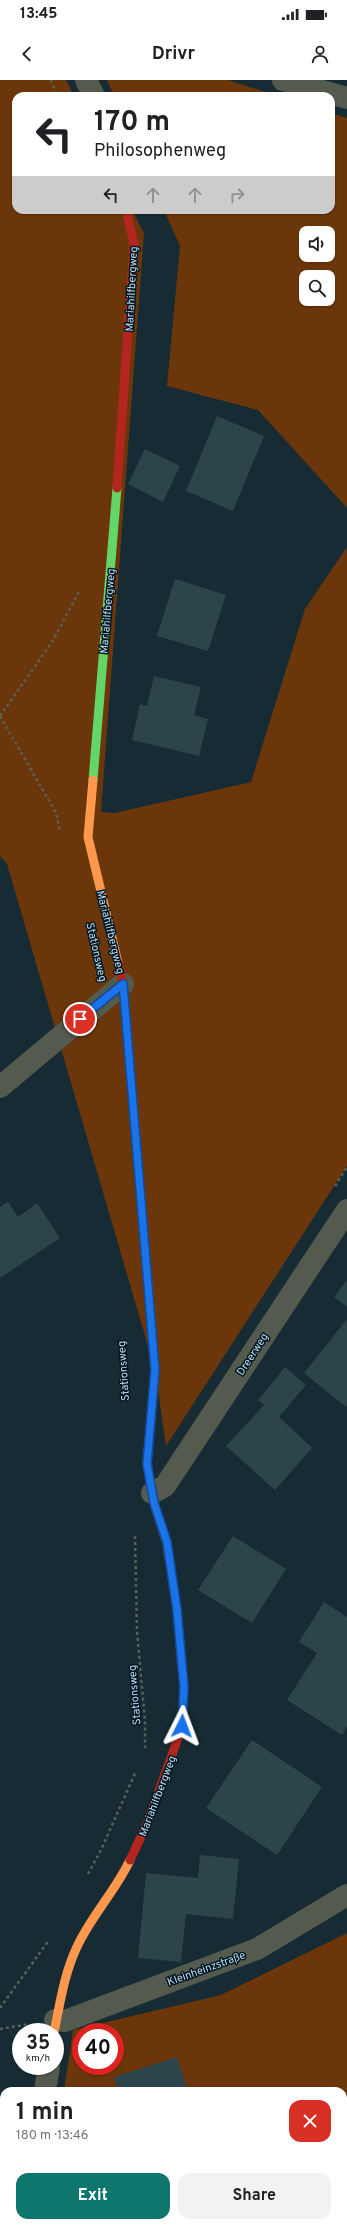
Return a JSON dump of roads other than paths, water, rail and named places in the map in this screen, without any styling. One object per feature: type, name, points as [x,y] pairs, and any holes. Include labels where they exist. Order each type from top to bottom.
[{"type":"street","points":[[86,80],[92,92]]},
{"type":"street","points":[[283,80],[326,92]]},
{"type":"street","points":[[335,95],[347,98]]},
{"type":"street","name":"Mariahilfbergweg","points":[[56,2023],[65,1979],[76,1949],[129,1863],[150,1817],[182,1726],[184,1687],[177,1610],[167,1542],[152,1493],[147,1464],[155,1370],[123,984],[88,837],[130,326],[134,244],[127,214]]},
{"type":"street","points":[[0,1087],[123,984]]},
{"type":"street","name":"Dreerweg","points":[[152,1493],[165,1486],[347,1210]]},
{"type":"street","name":"Kleinheinzstraße","points":[[60,2023],[257,1949],[347,1895]]},
{"type":"street","points":[[46,2087],[48,2075]]}]
